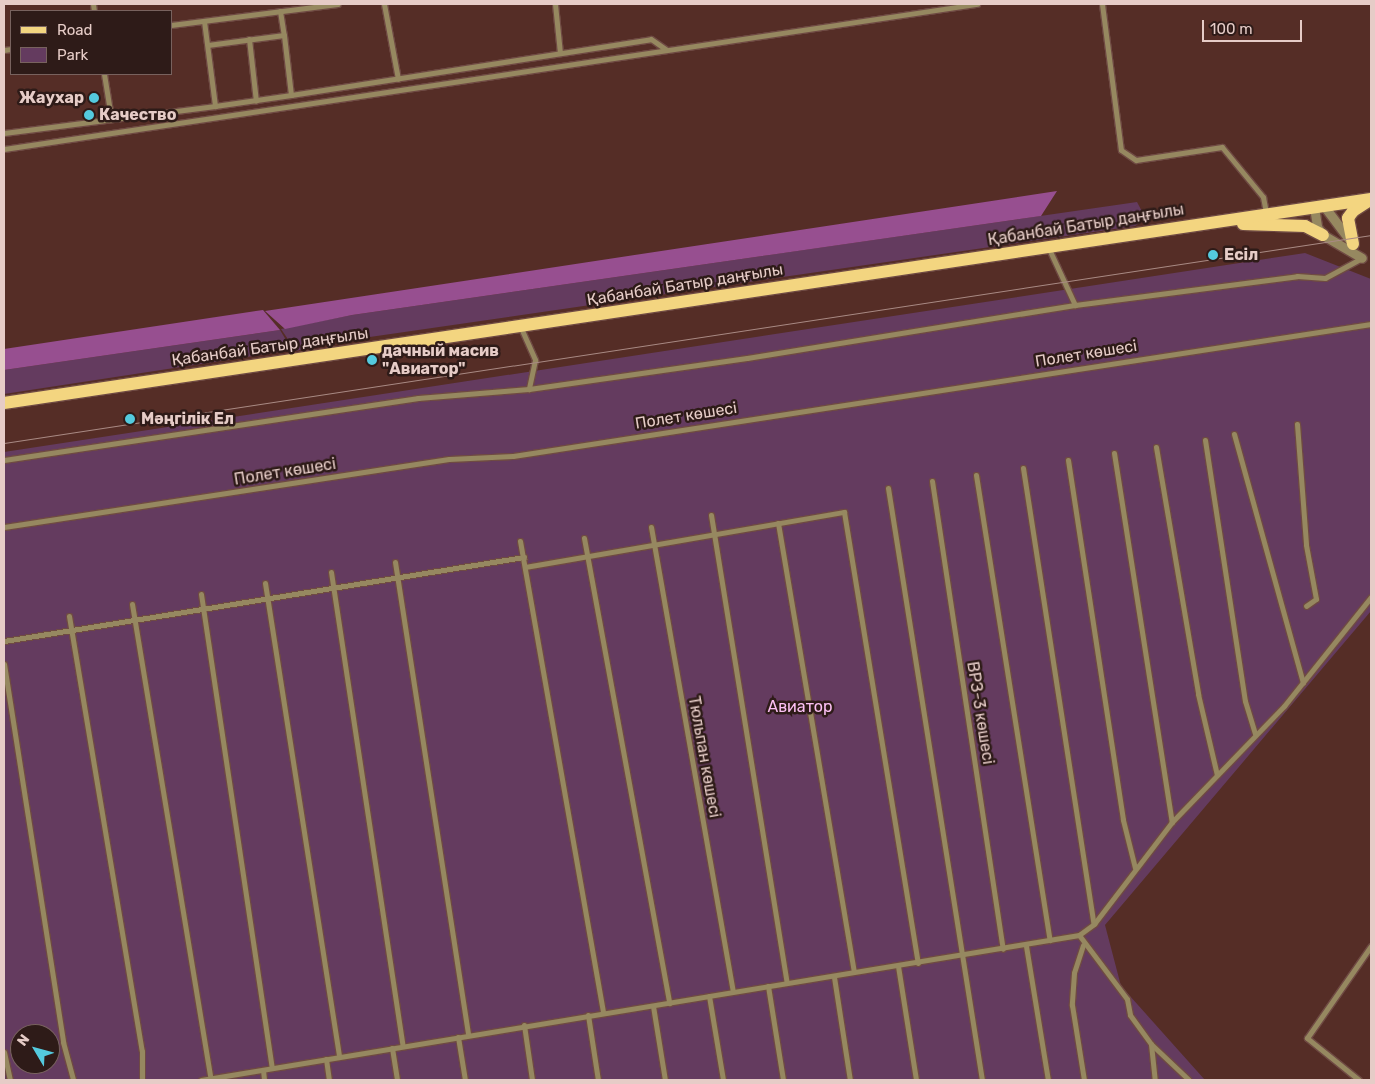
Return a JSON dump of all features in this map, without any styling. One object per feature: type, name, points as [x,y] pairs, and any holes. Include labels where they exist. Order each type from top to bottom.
[{"type":"main road","name":"Қабанбай Батыр даңғылы","points":[[4,402],[1183,226],[1371,200]]},
{"type":"main road","points":[[1353,244],[1348,218],[1360,205],[1371,200]]},
{"type":"main road","points":[[1183,226],[1286,223],[1305,226],[1323,235]]},
{"type":"street","points":[[172,25],[338,4]]},
{"type":"street","points":[[384,4],[398,79]]},
{"type":"street","points":[[555,4],[560,53]]},
{"type":"street","points":[[4,149],[977,4]]},
{"type":"street","points":[[1102,4],[1122,150],[1136,160],[1222,147],[1263,197],[1266,214]]},
{"type":"street","points":[[280,10],[291,96]]},
{"type":"street","points":[[204,21],[215,106]]},
{"type":"street","points":[[208,45],[284,35]]},
{"type":"street","points":[[249,39],[256,101]]},
{"type":"street","points":[[4,132],[111,117],[291,96],[651,39],[666,50]]},
{"type":"street","points":[[104,75],[111,117]]},
{"type":"street","points":[[1319,206],[1317,226],[1323,235],[1371,265]]},
{"type":"street","points":[[1319,206],[1353,244],[1362,258]]},
{"type":"street","points":[[1047,247],[1075,305]]},
{"type":"street","points":[[4,460],[418,398],[529,388],[1075,305],[1297,276],[1325,278],[1362,258]]},
{"type":"street","name":"Полет көшесі","points":[[4,527],[449,459],[513,456],[1371,324]]},
{"type":"street","points":[[520,326],[535,360],[529,388]]},
{"type":"street","points":[[1297,424],[1306,545],[1316,599],[1306,606]]},
{"type":"street","points":[[1234,434],[1303,683]]},
{"type":"street","points":[[1205,440],[1245,701],[1255,734]]},
{"type":"street","points":[[1156,447],[1198,694],[1217,775]]},
{"type":"street","points":[[1114,453],[1172,822]]},
{"type":"street","points":[[1068,460],[1121,811],[1135,868]]},
{"type":"street","points":[[1023,468],[1094,924]]},
{"type":"street","points":[[976,475],[1050,940]]},
{"type":"street","name":"ВРЗ-3 көшесі","points":[[932,482],[1003,949]]},
{"type":"street","points":[[888,488],[982,1080]]},
{"type":"street","points":[[526,567],[655,545],[714,532],[844,512],[918,963]]},
{"type":"street","points":[[711,515],[787,983]]},
{"type":"street","points":[[778,523],[854,972]]},
{"type":"street","name":"Тюльпан көшесі","points":[[651,527],[733,991]]},
{"type":"street","points":[[584,538],[669,1002]]},
{"type":"street","points":[[520,541],[603,1012]]},
{"type":"street","points":[[4,641],[135,618],[268,600],[334,587],[399,579],[524,558]]},
{"type":"street","points":[[395,562],[468,1035]]},
{"type":"street","points":[[331,572],[403,1046]]},
{"type":"street","points":[[264,583],[339,1056]]},
{"type":"street","points":[[201,594],[272,1068]]},
{"type":"street","points":[[201,1080],[603,1012],[653,1006],[733,991],[1026,946],[1079,935],[1094,924],[1172,822],[1303,683],[1371,596]]},
{"type":"street","points":[[132,604],[210,1077]]},
{"type":"street","points":[[69,616],[142,1051],[142,1080]]},
{"type":"street","points":[[4,664],[62,1042],[73,1080]]},
{"type":"street","points":[[1079,935],[1083,946],[1127,999],[1130,1015],[1151,1044],[1189,1080]]},
{"type":"street","points":[[1026,946],[1048,1080]]},
{"type":"street","points":[[1083,946],[1074,973],[1072,1005],[1084,1080]]},
{"type":"street","points":[[1359,1080],[1307,1038],[1371,946]]},
{"type":"street","points":[[898,966],[916,1080]]},
{"type":"street","points":[[834,976],[850,1080]]},
{"type":"street","points":[[768,986],[783,1080]]},
{"type":"street","points":[[709,996],[723,1080]]},
{"type":"street","points":[[653,1006],[665,1080]]},
{"type":"street","points":[[588,1015],[598,1080]]},
{"type":"street","points":[[524,1025],[532,1080]]},
{"type":"street","points":[[458,1037],[465,1080]]},
{"type":"street","points":[[1151,1044],[1156,1080]]},
{"type":"street","points":[[392,1048],[397,1080]]},
{"type":"street","points":[[4,1052],[10,1080]]},
{"type":"street","points":[[326,1059],[329,1080]]},
{"type":"street","points":[[263,1070],[264,1080]]},
{"type":"green space","points":[[1137,202],[1146,219],[1135,226],[356,339],[355,333],[325,338],[322,344],[296,351],[281,329],[352,315]]},
{"type":"green space","name":"Авиатор","points":[[1305,253],[1371,279],[1371,611],[1105,925],[1121,986],[1205,1080],[4,1080],[4,452]]},
{"type":"green space","points":[[280,330],[292,350],[4,394],[4,370]]},
{"type":"shaded area","points":[[1057,191],[1041,216],[352,315],[285,329],[265,311]]},
{"type":"shaded area","points":[[263,310],[280,330],[4,370],[4,349]]},
{"type":"tram line","points":[[4,443],[1371,235]]},
{"type":"place","name":"Жаухар","points":[[94,98]]},
{"type":"place","name":"Качество","points":[[89,115]]},
{"type":"place","name":"Есіл","points":[[1213,255]]},
{"type":"place","name":"дачный масив \"Авиатор\"","points":[[372,360]]},
{"type":"place","name":"Мәңгілік Ел","points":[[130,419]]}]
